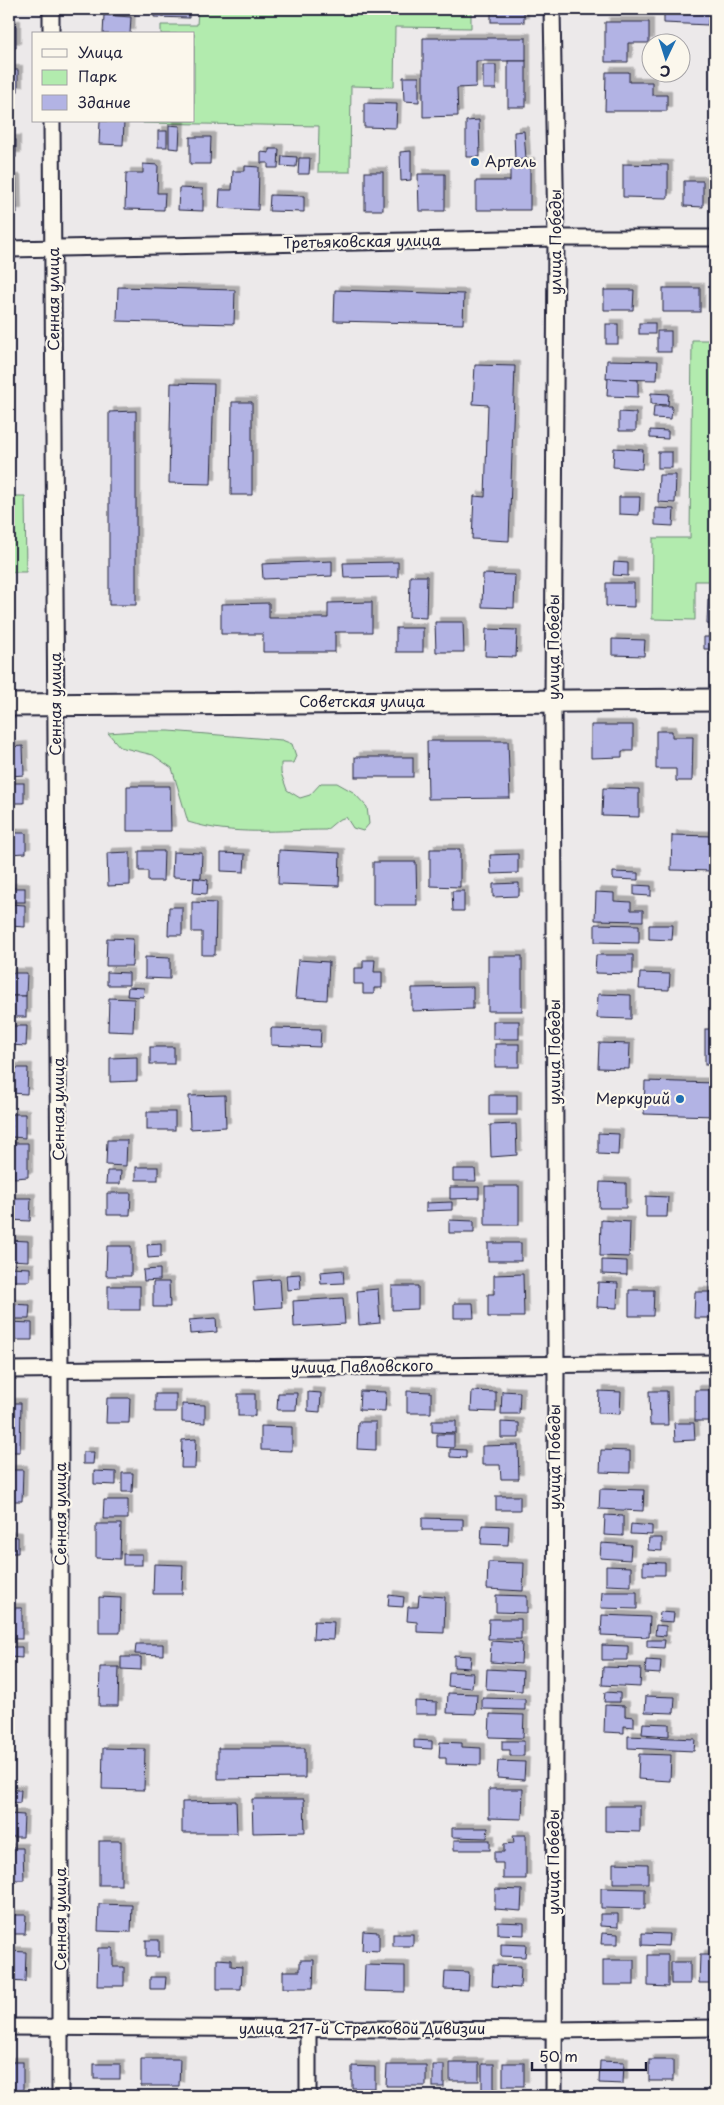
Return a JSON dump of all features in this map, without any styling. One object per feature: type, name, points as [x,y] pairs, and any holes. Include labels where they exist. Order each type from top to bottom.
[{"type":"street","points":[[51,9],[51,32]]},
{"type":"street","name":"улица Победы","points":[[552,9],[556,238],[554,701],[556,1364],[554,2096]]},
{"type":"street","name":"Сенная улица","points":[[52,122],[60,1370],[60,2096]]},
{"type":"street","name":"Третьяковская улица","points":[[9,249],[556,238],[715,238]]},
{"type":"street","name":"Советская улица","points":[[9,704],[715,700]]},
{"type":"street","name":"улица Павловского","points":[[9,1370],[715,1363]]},
{"type":"street","name":"улица 217-й Стрелковой Дивизии","points":[[9,2028],[554,2030],[715,2028]]},
{"type":"street","points":[[308,2029],[308,2096]]},
{"type":"green space","points":[[198,9],[471,9],[471,28],[395,27],[394,87],[351,86],[350,172],[318,172],[319,126],[143,123],[195,122],[195,32],[161,32],[161,25],[197,25]]},
{"type":"green space","points":[[715,320],[715,581],[695,581],[695,620],[652,619],[653,538],[690,538],[692,340],[714,340]]},
{"type":"green space","points":[[9,496],[25,496],[26,572],[9,572]]},
{"type":"green space","points":[[169,731],[282,740],[292,744],[296,756],[293,763],[281,763],[281,773],[287,790],[300,798],[310,795],[321,783],[337,783],[353,792],[367,807],[369,824],[363,831],[353,828],[346,817],[338,820],[326,830],[239,831],[188,822],[172,768],[153,755],[120,747],[108,733]]},
{"type":"building","points":[[154,9],[189,9],[189,18],[154,17]]},
{"type":"building","points":[[491,9],[524,9],[524,22],[491,22]]},
{"type":"building","points":[[664,9],[715,9],[715,20],[708,20],[708,25],[664,23]]},
{"type":"building","points":[[104,15],[131,17],[130,32],[103,32]]},
{"type":"building","points":[[605,22],[649,22],[649,32],[642,32],[642,43],[628,43],[628,62],[605,62]]},
{"type":"building","points":[[9,25],[16,25],[16,48],[9,47]]},
{"type":"building","points":[[423,38],[526,38],[526,61],[476,61],[476,87],[457,88],[458,116],[423,117]]},
{"type":"building","points":[[508,61],[526,61],[526,107],[508,107]]},
{"type":"building","points":[[483,65],[496,65],[496,89],[483,89]]},
{"type":"building","points":[[9,70],[18,70],[18,91],[9,91]]},
{"type":"building","points":[[606,72],[629,72],[629,82],[652,82],[652,95],[667,95],[667,111],[605,111]]},
{"type":"building","points":[[403,77],[419,77],[419,102],[404,101]]},
{"type":"building","points":[[364,103],[397,104],[396,128],[364,127]]},
{"type":"building","points":[[479,120],[480,157],[466,157],[466,121]]},
{"type":"building","points":[[100,122],[124,122],[123,145],[99,144]]},
{"type":"building","points":[[169,125],[180,126],[179,149],[169,148]]},
{"type":"building","points":[[158,131],[167,131],[167,147],[158,147]]},
{"type":"building","points":[[524,131],[526,159],[515,160],[514,132]]},
{"type":"building","points":[[190,137],[211,137],[210,164],[190,164]]},
{"type":"building","points":[[712,137],[715,137],[715,162],[712,162]]},
{"type":"building","points":[[9,140],[16,140],[16,157],[9,157]]},
{"type":"building","points":[[269,149],[279,149],[278,168],[268,168],[268,163],[261,163],[261,152],[269,153]]},
{"type":"building","points":[[411,151],[411,180],[401,181],[400,152]]},
{"type":"building","points":[[282,156],[297,157],[296,167],[281,166]]},
{"type":"building","points":[[299,158],[310,158],[309,174],[298,174]]},
{"type":"building","points":[[530,162],[530,210],[476,210],[476,181],[510,181],[510,163]]},
{"type":"building","points":[[143,164],[158,165],[157,193],[165,193],[164,210],[125,209],[126,173],[143,173]]},
{"type":"building","points":[[623,164],[668,165],[668,198],[623,197]]},
{"type":"building","points":[[245,166],[259,167],[258,210],[219,208],[220,190],[232,190],[233,171],[245,171]]},
{"type":"building","points":[[711,169],[715,169],[715,193],[711,193]]},
{"type":"building","points":[[365,172],[383,172],[383,210],[365,210]]},
{"type":"building","points":[[418,174],[445,174],[445,211],[419,211]]},
{"type":"building","points":[[9,179],[16,179],[17,213],[9,213]]},
{"type":"building","points":[[684,181],[703,181],[703,207],[684,206]]},
{"type":"building","points":[[179,188],[203,189],[203,211],[178,210]]},
{"type":"building","points":[[270,195],[304,196],[304,212],[269,211]]},
{"type":"building","points":[[118,287],[235,290],[234,324],[117,321]]},
{"type":"building","points":[[663,288],[700,288],[700,312],[663,312]]},
{"type":"building","points":[[335,290],[464,294],[463,324],[334,321]]},
{"type":"building","points":[[604,290],[634,290],[633,310],[604,310]]},
{"type":"building","points":[[639,323],[655,323],[655,334],[639,334]]},
{"type":"building","points":[[606,324],[618,324],[618,344],[606,344]]},
{"type":"building","points":[[657,331],[671,331],[671,352],[657,352]]},
{"type":"building","points":[[607,360],[658,361],[657,380],[606,379]]},
{"type":"building","points":[[475,365],[515,366],[509,541],[472,539],[474,496],[485,497],[488,405],[473,404]]},
{"type":"building","points":[[608,378],[638,380],[638,397],[607,396]]},
{"type":"building","points":[[171,383],[214,384],[211,484],[169,483]]},
{"type":"building","points":[[651,393],[669,394],[668,405],[651,404]]},
{"type":"building","points":[[232,402],[252,402],[252,495],[231,495]]},
{"type":"building","points":[[654,406],[672,406],[671,419],[653,418]]},
{"type":"building","points":[[136,411],[136,605],[109,605],[109,412]]},
{"type":"building","points":[[619,412],[636,413],[636,431],[619,431]]},
{"type":"building","points":[[650,430],[668,431],[668,439],[650,438]]},
{"type":"building","points":[[614,448],[643,450],[642,469],[613,467]]},
{"type":"building","points":[[658,452],[672,452],[672,468],[658,468]]},
{"type":"building","points":[[659,475],[676,475],[675,503],[658,502]]},
{"type":"building","points":[[619,497],[640,497],[639,515],[619,514]]},
{"type":"building","points":[[655,508],[674,509],[673,526],[655,525]]},
{"type":"building","points":[[332,561],[332,576],[263,579],[262,564]]},
{"type":"building","points":[[398,562],[398,577],[344,578],[343,563]]},
{"type":"building","points":[[614,562],[628,563],[628,576],[613,575]]},
{"type":"building","points":[[483,574],[515,575],[514,608],[482,607]]},
{"type":"building","points":[[410,576],[427,576],[426,618],[409,617]]},
{"type":"building","points":[[606,583],[634,583],[634,607],[606,606]]},
{"type":"building","points":[[708,599],[715,599],[715,625],[707,624]]},
{"type":"building","points":[[372,602],[372,632],[335,632],[335,652],[263,652],[263,634],[221,634],[221,604],[269,603],[269,618],[328,618],[328,603]]},
{"type":"building","points":[[435,622],[463,622],[464,652],[436,652]]},
{"type":"building","points":[[396,628],[423,628],[423,652],[396,652]]},
{"type":"building","points":[[486,629],[517,630],[516,657],[485,656]]},
{"type":"building","points":[[704,637],[715,637],[715,656],[710,655],[711,649],[704,649]]},
{"type":"building","points":[[612,639],[645,640],[644,656],[612,655]]},
{"type":"building","points":[[591,725],[633,725],[633,751],[622,751],[622,757],[591,758]]},
{"type":"building","points":[[656,731],[672,731],[672,737],[693,737],[692,781],[676,781],[676,769],[656,769]]},
{"type":"building","points":[[427,741],[508,741],[510,798],[428,799]]},
{"type":"building","points":[[23,746],[24,775],[10,776],[9,747]]},
{"type":"building","points":[[355,757],[413,757],[413,777],[355,777]]},
{"type":"building","points":[[9,783],[24,783],[24,803],[9,803]]},
{"type":"building","points":[[127,786],[170,786],[171,831],[127,831]]},
{"type":"building","points":[[603,788],[639,789],[639,817],[602,816]]},
{"type":"building","points":[[9,833],[26,833],[26,853],[9,854]]},
{"type":"building","points":[[672,835],[713,836],[713,871],[671,870]]},
{"type":"building","points":[[430,849],[460,849],[460,887],[430,886]]},
{"type":"building","points":[[279,850],[340,853],[339,886],[278,884]]},
{"type":"building","points":[[139,851],[164,851],[163,881],[148,881],[148,871],[139,871]]},
{"type":"building","points":[[130,852],[130,885],[108,886],[107,853]]},
{"type":"building","points":[[173,852],[202,853],[201,878],[172,877]]},
{"type":"building","points":[[221,853],[245,854],[244,872],[221,871]]},
{"type":"building","points":[[518,854],[518,873],[491,874],[490,855]]},
{"type":"building","points":[[373,862],[416,862],[417,905],[373,905]]},
{"type":"building","points":[[613,872],[638,873],[638,880],[613,879]]},
{"type":"building","points":[[194,878],[208,880],[207,894],[193,893]]},
{"type":"building","points":[[519,883],[519,896],[493,897],[493,884]]},
{"type":"building","points":[[634,885],[651,886],[651,896],[634,895]]},
{"type":"building","points":[[9,888],[25,888],[25,902],[9,902]]},
{"type":"building","points":[[452,891],[464,891],[464,911],[453,911]]},
{"type":"building","points":[[596,892],[614,893],[614,901],[631,902],[631,910],[643,910],[643,921],[595,920]]},
{"type":"building","points":[[192,902],[216,903],[215,955],[202,955],[202,932],[192,932]]},
{"type":"building","points":[[9,904],[25,905],[25,927],[9,926]]},
{"type":"building","points":[[169,907],[182,907],[182,935],[168,935]]},
{"type":"building","points":[[595,924],[639,925],[639,943],[595,942]]},
{"type":"building","points":[[649,925],[673,925],[672,940],[649,939]]},
{"type":"building","points":[[107,938],[133,939],[132,966],[106,966]]},
{"type":"building","points":[[596,955],[633,955],[633,974],[595,973]]},
{"type":"building","points":[[488,956],[522,956],[522,1011],[488,1011]]},
{"type":"building","points":[[145,957],[170,958],[170,979],[145,978]]},
{"type":"building","points":[[298,960],[329,962],[327,1000],[295,998]]},
{"type":"building","points":[[363,960],[375,960],[374,972],[382,972],[382,988],[374,988],[374,994],[363,994],[363,984],[354,984],[354,968],[363,968]]},
{"type":"building","points":[[107,972],[129,973],[129,985],[107,985]]},
{"type":"building","points":[[9,973],[27,973],[26,996],[9,996]]},
{"type":"building","points":[[640,973],[670,974],[669,990],[639,989]]},
{"type":"building","points":[[128,987],[144,988],[143,997],[127,996]]},
{"type":"building","points":[[473,987],[473,1009],[412,1011],[412,988]]},
{"type":"building","points":[[598,994],[631,995],[631,1019],[597,1018]]},
{"type":"building","points":[[9,996],[26,996],[26,1017],[9,1017]]},
{"type":"building","points":[[109,998],[134,999],[133,1032],[108,1031]]},
{"type":"building","points":[[493,1021],[519,1021],[519,1039],[493,1039]]},
{"type":"building","points":[[9,1026],[27,1026],[26,1046],[9,1045]]},
{"type":"building","points":[[271,1028],[321,1029],[320,1047],[271,1045]]},
{"type":"building","points":[[705,1029],[715,1029],[715,1065],[705,1065]]},
{"type":"building","points":[[599,1043],[630,1044],[629,1069],[598,1068]]},
{"type":"building","points":[[495,1044],[519,1044],[519,1067],[495,1067]]},
{"type":"building","points":[[150,1047],[174,1047],[174,1064],[150,1064]]},
{"type":"building","points":[[137,1057],[137,1081],[110,1082],[110,1058]]},
{"type":"building","points":[[9,1068],[28,1068],[27,1094],[9,1093]]},
{"type":"building","name":"Меркурий","points":[[645,1081],[715,1083],[715,1116],[644,1114]]},
{"type":"building","points":[[225,1095],[226,1127],[190,1129],[189,1096]]},
{"type":"building","points":[[489,1095],[517,1095],[517,1115],[489,1115]]},
{"type":"building","points":[[147,1112],[175,1112],[175,1130],[147,1130]]},
{"type":"building","points":[[11,1114],[25,1114],[25,1138],[11,1137]]},
{"type":"building","points":[[516,1124],[517,1155],[491,1157],[490,1125]]},
{"type":"building","points":[[598,1133],[619,1134],[618,1155],[598,1154]]},
{"type":"building","points":[[107,1140],[127,1140],[126,1166],[106,1165]]},
{"type":"building","points":[[9,1143],[28,1143],[28,1177],[14,1178],[14,1168],[9,1168]]},
{"type":"building","points":[[136,1167],[158,1167],[158,1180],[136,1180]]},
{"type":"building","points":[[453,1169],[475,1169],[476,1181],[453,1181]]},
{"type":"building","points":[[107,1171],[121,1171],[120,1184],[106,1184]]},
{"type":"building","points":[[600,1182],[626,1183],[626,1208],[599,1208]]},
{"type":"building","points":[[485,1186],[519,1186],[519,1225],[485,1225]]},
{"type":"building","points":[[450,1187],[479,1187],[479,1198],[450,1199]]},
{"type":"building","points":[[107,1193],[131,1193],[130,1215],[107,1215]]},
{"type":"building","points":[[646,1196],[668,1197],[667,1217],[646,1217]]},
{"type":"building","points":[[9,1198],[31,1198],[30,1221],[9,1220]]},
{"type":"building","points":[[452,1202],[452,1210],[426,1211],[426,1203]]},
{"type":"building","points":[[449,1220],[474,1221],[474,1233],[449,1233]]},
{"type":"building","points":[[601,1220],[630,1222],[629,1257],[600,1256]]},
{"type":"building","points":[[9,1240],[28,1241],[28,1261],[9,1260]]},
{"type":"building","points":[[488,1243],[521,1243],[521,1261],[488,1261]]},
{"type":"building","points":[[161,1244],[161,1257],[148,1258],[147,1245]]},
{"type":"building","points":[[107,1246],[131,1246],[131,1276],[106,1276]]},
{"type":"building","points":[[602,1260],[627,1261],[627,1275],[602,1274]]},
{"type":"building","points":[[9,1267],[30,1268],[30,1281],[9,1281]]},
{"type":"building","points":[[160,1269],[160,1280],[144,1281],[143,1270]]},
{"type":"building","points":[[343,1270],[344,1283],[321,1284],[320,1272]]},
{"type":"building","points":[[300,1274],[301,1289],[287,1290],[286,1275]]},
{"type":"building","points":[[523,1274],[524,1317],[488,1317],[488,1294],[494,1294],[494,1275]]},
{"type":"building","points":[[280,1279],[282,1307],[255,1309],[253,1281]]},
{"type":"building","points":[[153,1282],[169,1282],[170,1307],[153,1307]]},
{"type":"building","points":[[598,1282],[618,1283],[617,1308],[597,1307]]},
{"type":"building","points":[[108,1286],[140,1286],[140,1310],[108,1310]]},
{"type":"building","points":[[392,1286],[418,1286],[418,1309],[392,1310]]},
{"type":"building","points":[[378,1289],[380,1323],[359,1325],[357,1291]]},
{"type":"building","points":[[629,1290],[654,1290],[653,1316],[629,1316]]},
{"type":"building","points":[[695,1292],[715,1292],[715,1318],[694,1318]]},
{"type":"building","points":[[343,1298],[345,1324],[294,1327],[293,1301]]},
{"type":"building","points":[[454,1303],[473,1303],[474,1318],[454,1318]]},
{"type":"building","points":[[9,1304],[30,1305],[29,1319],[9,1319]]},
{"type":"building","points":[[216,1318],[217,1332],[190,1334],[189,1320]]},
{"type":"building","points":[[9,1322],[32,1323],[32,1340],[9,1340]]},
{"type":"building","points":[[695,1390],[715,1390],[715,1421],[695,1421]]},
{"type":"building","points":[[360,1391],[386,1392],[385,1411],[359,1410]]},
{"type":"building","points":[[407,1391],[431,1392],[431,1413],[407,1413]]},
{"type":"building","points":[[472,1391],[496,1392],[496,1412],[471,1411]]},
{"type":"building","points":[[502,1391],[520,1392],[519,1414],[501,1414]]},
{"type":"building","points":[[599,1391],[621,1392],[620,1414],[598,1413]]},
{"type":"building","points":[[649,1391],[667,1391],[668,1425],[650,1425]]},
{"type":"building","points":[[308,1392],[321,1393],[320,1412],[308,1411]]},
{"type":"building","points":[[278,1393],[297,1393],[296,1410],[277,1410]]},
{"type":"building","points":[[155,1394],[176,1394],[176,1412],[155,1412]]},
{"type":"building","points":[[238,1394],[255,1394],[255,1416],[238,1416]]},
{"type":"building","points":[[107,1398],[130,1398],[129,1423],[106,1423]]},
{"type":"building","points":[[9,1403],[21,1403],[20,1452],[9,1452]]},
{"type":"building","points":[[182,1404],[205,1405],[205,1423],[182,1422]]},
{"type":"building","points":[[432,1421],[456,1421],[456,1433],[432,1432]]},
{"type":"building","points":[[358,1422],[376,1422],[376,1450],[357,1449]]},
{"type":"building","points":[[501,1422],[519,1423],[519,1438],[501,1438]]},
{"type":"building","points":[[674,1423],[694,1423],[695,1440],[675,1441]]},
{"type":"building","points":[[261,1426],[292,1427],[292,1451],[261,1450]]},
{"type":"building","points":[[437,1434],[454,1434],[454,1448],[437,1447]]},
{"type":"building","points":[[196,1439],[195,1468],[181,1468],[182,1440]]},
{"type":"building","points":[[518,1445],[519,1479],[501,1479],[500,1465],[482,1465],[482,1446]]},
{"type":"building","points":[[450,1449],[466,1450],[466,1458],[450,1457]]},
{"type":"building","points":[[601,1450],[630,1451],[630,1473],[600,1472]]},
{"type":"building","points":[[83,1452],[94,1452],[93,1464],[83,1464]]},
{"type":"building","points":[[9,1470],[23,1470],[22,1501],[9,1501]]},
{"type":"building","points":[[94,1471],[116,1472],[116,1485],[94,1484]]},
{"type":"building","points":[[122,1473],[133,1473],[132,1492],[122,1492]]},
{"type":"building","points":[[600,1489],[644,1490],[643,1511],[599,1509]]},
{"type":"building","points":[[496,1496],[520,1496],[520,1510],[496,1510]]},
{"type":"building","points":[[104,1500],[128,1500],[128,1519],[103,1519]]},
{"type":"building","points":[[605,1515],[623,1516],[623,1536],[604,1535]]},
{"type":"building","points":[[422,1518],[463,1519],[463,1530],[422,1530]]},
{"type":"building","points":[[96,1524],[121,1524],[120,1559],[96,1558]]},
{"type":"building","points":[[631,1524],[652,1526],[652,1535],[630,1534]]},
{"type":"building","points":[[482,1525],[509,1526],[508,1545],[481,1544]]},
{"type":"building","points":[[9,1536],[18,1537],[18,1553],[9,1553]]},
{"type":"building","points":[[649,1538],[662,1538],[662,1551],[648,1550]]},
{"type":"building","points":[[601,1543],[631,1545],[630,1560],[600,1558]]},
{"type":"building","points":[[123,1554],[142,1554],[142,1565],[123,1565]]},
{"type":"building","points":[[488,1562],[524,1563],[523,1591],[487,1589]]},
{"type":"building","points":[[643,1562],[665,1563],[665,1575],[643,1575]]},
{"type":"building","points":[[154,1564],[183,1565],[182,1594],[153,1594]]},
{"type":"building","points":[[606,1566],[631,1567],[631,1586],[606,1585]]},
{"type":"building","points":[[602,1592],[637,1592],[637,1609],[601,1608]]},
{"type":"building","points":[[389,1595],[404,1597],[403,1607],[388,1606]]},
{"type":"building","points":[[419,1595],[445,1597],[444,1633],[417,1632],[417,1622],[407,1621],[408,1607],[418,1607]]},
{"type":"building","points":[[496,1595],[527,1596],[527,1613],[496,1612]]},
{"type":"building","points":[[99,1597],[121,1598],[120,1633],[99,1633]]},
{"type":"building","points":[[9,1608],[22,1608],[22,1639],[9,1639]]},
{"type":"building","points":[[660,1612],[674,1613],[673,1622],[659,1621]]},
{"type":"building","points":[[602,1615],[650,1617],[649,1637],[601,1635]]},
{"type":"building","points":[[489,1619],[521,1619],[521,1639],[488,1639]]},
{"type":"building","points":[[314,1621],[334,1622],[333,1640],[313,1639]]},
{"type":"building","points":[[656,1625],[666,1626],[666,1636],[655,1635]]},
{"type":"building","points":[[647,1640],[665,1640],[664,1648],[647,1647]]},
{"type":"building","points":[[491,1641],[522,1643],[521,1664],[490,1662]]},
{"type":"building","points":[[136,1644],[163,1644],[163,1655],[135,1654]]},
{"type":"building","points":[[602,1645],[628,1646],[628,1660],[602,1660]]},
{"type":"building","points":[[9,1647],[22,1647],[22,1658],[9,1657]]},
{"type":"building","points":[[454,1655],[471,1656],[470,1668],[454,1667]]},
{"type":"building","points":[[121,1657],[141,1657],[141,1670],[121,1669]]},
{"type":"building","points":[[646,1660],[661,1661],[660,1674],[645,1673]]},
{"type":"building","points":[[100,1667],[119,1667],[118,1706],[99,1706]]},
{"type":"building","points":[[603,1667],[641,1668],[640,1687],[602,1685]]},
{"type":"building","points":[[487,1669],[523,1671],[522,1691],[486,1689]]},
{"type":"building","points":[[449,1672],[473,1673],[472,1688],[448,1686]]},
{"type":"building","points":[[605,1692],[620,1693],[620,1702],[604,1702]]},
{"type":"building","points":[[448,1693],[477,1694],[476,1714],[447,1713]]},
{"type":"building","points":[[646,1696],[675,1697],[674,1713],[645,1712]]},
{"type":"building","points":[[482,1698],[525,1699],[525,1710],[482,1709]]},
{"type":"building","points":[[415,1701],[437,1702],[437,1714],[415,1714]]},
{"type":"building","points":[[605,1705],[625,1706],[625,1716],[634,1717],[634,1727],[624,1726],[624,1733],[604,1732]]},
{"type":"building","points":[[490,1714],[524,1715],[523,1738],[489,1737]]},
{"type":"building","points":[[643,1723],[669,1724],[669,1736],[642,1734]]},
{"type":"building","points":[[628,1736],[695,1739],[694,1751],[628,1748]]},
{"type":"building","points":[[414,1740],[432,1741],[432,1749],[414,1748]]},
{"type":"building","points":[[502,1741],[524,1741],[524,1756],[510,1756],[510,1750],[502,1750]]},
{"type":"building","points":[[440,1742],[462,1743],[462,1747],[481,1748],[481,1765],[446,1764],[446,1758],[439,1758]]},
{"type":"building","points":[[103,1748],[145,1749],[144,1790],[102,1789]]},
{"type":"building","points":[[218,1748],[305,1748],[305,1778],[218,1779]]},
{"type":"building","points":[[639,1754],[671,1755],[670,1781],[638,1779]]},
{"type":"building","points":[[498,1761],[525,1762],[524,1780],[497,1778]]},
{"type":"building","points":[[489,1789],[523,1789],[522,1819],[489,1818]]},
{"type":"building","points":[[9,1790],[21,1790],[20,1803],[9,1802]]},
{"type":"building","points":[[252,1799],[304,1799],[305,1832],[253,1833]]},
{"type":"building","points":[[236,1801],[237,1833],[182,1833],[182,1802]]},
{"type":"building","points":[[605,1806],[640,1806],[640,1832],[605,1831]]},
{"type":"building","points":[[9,1814],[24,1815],[23,1837],[9,1837]]},
{"type":"building","points":[[452,1828],[488,1828],[487,1838],[452,1837]]},
{"type":"building","points":[[513,1835],[526,1835],[526,1879],[503,1879],[503,1863],[494,1863],[494,1852],[504,1852],[504,1844],[514,1843]]},
{"type":"building","points":[[454,1840],[490,1840],[490,1850],[454,1850]]},
{"type":"building","points":[[99,1841],[121,1841],[121,1885],[99,1885]]},
{"type":"building","points":[[9,1848],[23,1848],[24,1880],[9,1880]]},
{"type":"building","points":[[613,1863],[648,1864],[648,1883],[613,1883]]},
{"type":"building","points":[[601,1888],[645,1889],[645,1909],[601,1908]]},
{"type":"building","points":[[495,1889],[522,1890],[521,1911],[495,1909]]},
{"type":"building","points":[[99,1904],[132,1905],[131,1932],[98,1931]]},
{"type":"building","points":[[600,1914],[618,1914],[618,1927],[600,1926]]},
{"type":"building","points":[[9,1915],[26,1915],[25,1934],[9,1934]]},
{"type":"building","points":[[498,1922],[524,1923],[524,1935],[498,1934]]},
{"type":"building","points":[[363,1931],[379,1932],[379,1951],[362,1950]]},
{"type":"building","points":[[602,1933],[618,1934],[618,1944],[601,1944]]},
{"type":"building","points":[[642,1933],[669,1934],[668,1946],[642,1945]]},
{"type":"building","points":[[393,1934],[413,1934],[413,1946],[393,1946]]},
{"type":"building","points":[[146,1940],[159,1940],[159,1957],[146,1957]]},
{"type":"building","points":[[501,1944],[526,1945],[525,1957],[501,1956]]},
{"type":"building","points":[[98,1948],[113,1948],[113,1967],[124,1967],[124,1986],[97,1986]]},
{"type":"building","points":[[9,1951],[26,1952],[25,1982],[9,1981]]},
{"type":"building","points":[[648,1955],[668,1955],[668,1987],[648,1986]]},
{"type":"building","points":[[700,1955],[713,1955],[713,1983],[699,1983]]},
{"type":"building","points":[[217,1959],[231,1960],[231,1966],[242,1967],[241,1989],[217,1989]]},
{"type":"building","points":[[300,1960],[314,1960],[313,1988],[283,1988],[283,1971],[300,1971]]},
{"type":"building","points":[[603,1960],[634,1960],[634,1985],[603,1985]]},
{"type":"building","points":[[671,1962],[690,1962],[690,1984],[671,1984]]},
{"type":"building","points":[[365,1965],[405,1966],[405,1992],[364,1991]]},
{"type":"building","points":[[493,1965],[521,1966],[520,1988],[492,1986]]},
{"type":"building","points":[[445,1971],[469,1972],[468,1990],[444,1989]]},
{"type":"building","points":[[150,1977],[166,1977],[165,1989],[150,1989]]},
{"type":"building","points":[[141,2059],[180,2059],[179,2086],[141,2086]]},
{"type":"building","points":[[649,2060],[673,2060],[673,2081],[649,2081]]},
{"type":"building","points":[[600,2061],[624,2062],[623,2084],[599,2083]]},
{"type":"building","points":[[9,2062],[23,2062],[23,2092],[9,2092]]},
{"type":"building","points":[[450,2063],[479,2063],[479,2081],[450,2081]]},
{"type":"building","points":[[503,2063],[524,2063],[524,2086],[503,2086]]},
{"type":"building","points":[[94,2064],[120,2064],[120,2079],[94,2079]]},
{"type":"building","points":[[482,2064],[494,2064],[494,2094],[482,2094]]},
{"type":"building","points":[[387,2065],[426,2065],[426,2086],[386,2086]]},
{"type":"building","points":[[433,2065],[444,2065],[444,2087],[433,2087]]},
{"type":"building","points":[[352,2066],[375,2067],[375,2088],[352,2088]]},
{"type":"place","name":"Артель","points":[[475,162]]},
{"type":"place","name":"Меркурий","points":[[680,1099]]}]
